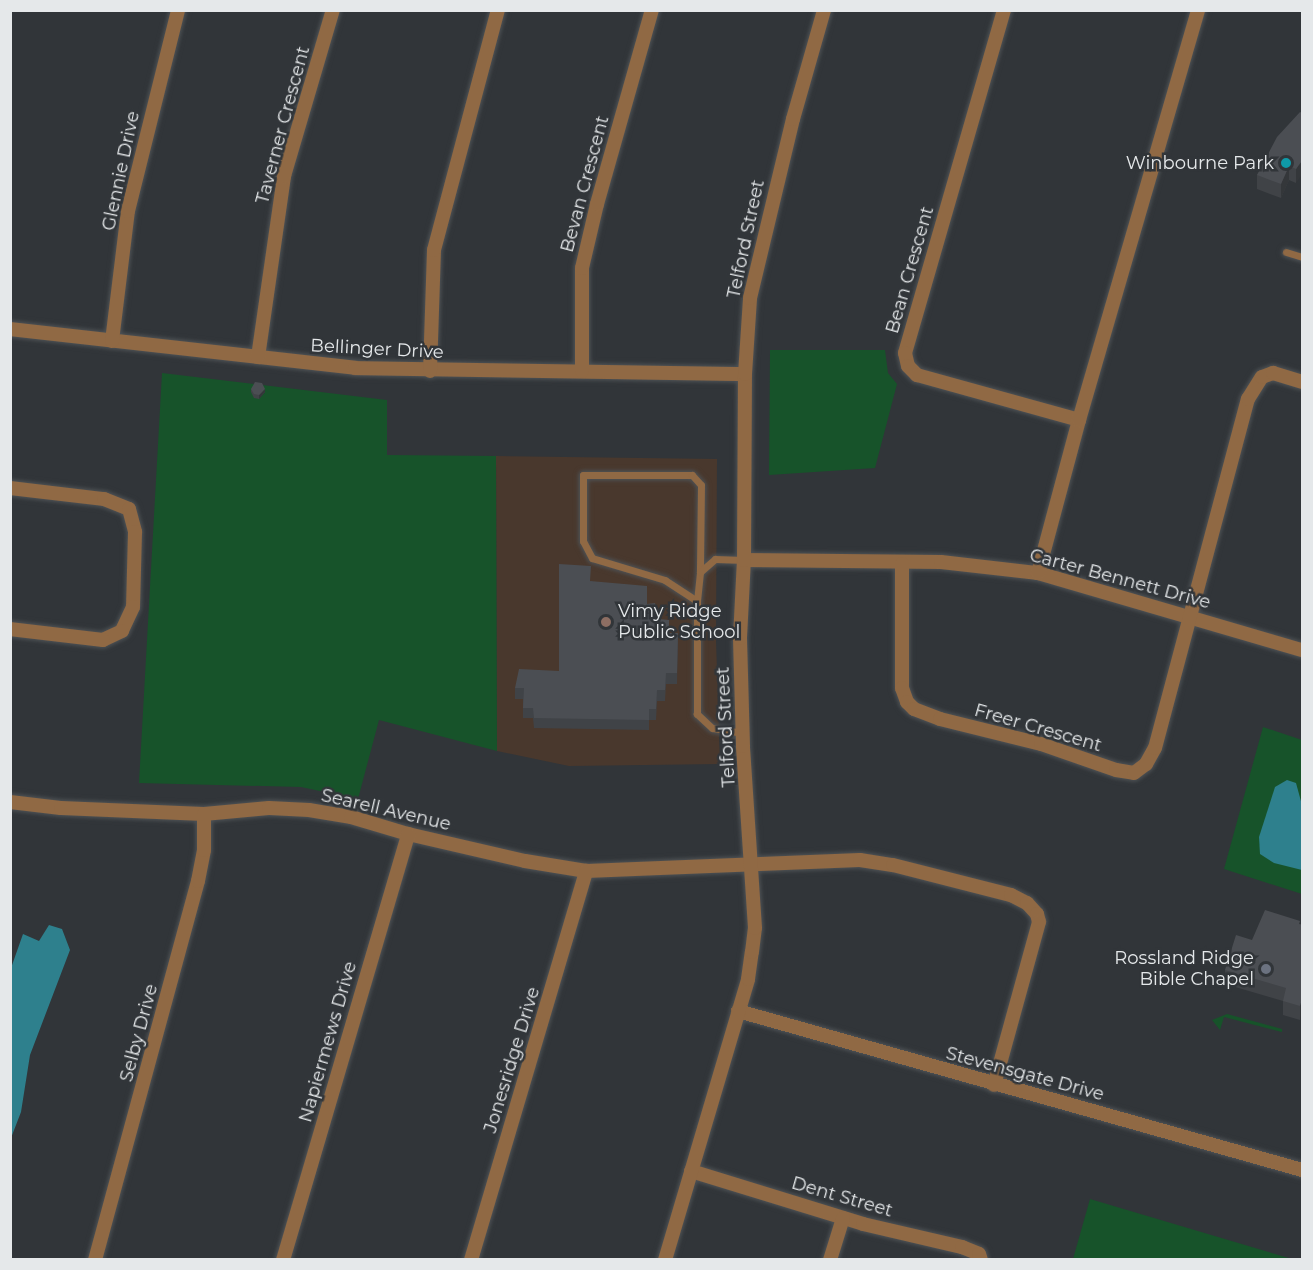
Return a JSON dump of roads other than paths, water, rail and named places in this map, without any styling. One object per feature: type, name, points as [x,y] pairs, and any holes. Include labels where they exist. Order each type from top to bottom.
[{"type":"street","name":"Glennie Drive","points":[[112,341],[128,211],[178,10]]},
{"type":"street","name":"Taverner Crescent","points":[[258,357],[284,176],[333,10]]},
{"type":"street","points":[[430,371],[434,250],[498,10]]},
{"type":"street","name":"Bevan Crescent","points":[[582,371],[582,268],[597,204],[652,10]]},
{"type":"street","name":"Telford Street","points":[[665,1260],[748,979],[754,936],[740,638],[744,560],[745,374],[750,298],[757,261],[824,10]]},
{"type":"street","name":"Bean Crescent","points":[[1004,10],[905,353],[908,366],[917,375],[1079,420]]},
{"type":"street","points":[[1038,573],[1079,420],[1198,10]]},
{"type":"street","name":"Bellinger Drive","points":[[10,329],[355,368],[430,371],[745,374]]},
{"type":"street","points":[[1191,617],[1248,399],[1262,377],[1273,373],[1302,382]]},
{"type":"street","points":[[10,488],[104,499],[129,509],[135,532],[133,607],[122,631],[103,640],[10,629]]},
{"type":"street","name":"Carter Bennett Drive","points":[[744,560],[976,564],[1038,573],[1302,650]]},
{"type":"street","name":"Freer Crescent","points":[[902,564],[902,688],[907,702],[914,709],[940,719],[1041,744],[1134,773],[1146,764],[1155,748],[1191,617]]},
{"type":"street","name":"Searell Avenue","points":[[10,802],[61,808],[204,814],[269,808],[309,810],[351,817],[408,834],[525,861],[586,871],[860,860],[892,864],[1011,895],[1027,903],[1037,914],[1039,922],[994,1084]]},
{"type":"street","name":"Selby Drive","points":[[95,1260],[198,881],[204,850],[204,814]]},
{"type":"street","name":"Napiermews Drive","points":[[284,1260],[408,834]]},
{"type":"street","name":"Jonesridge Drive","points":[[471,1260],[586,871]]},
{"type":"street","name":"Stevensgate Drive","points":[[738,1011],[1302,1170]]},
{"type":"street","name":"Dent Street","points":[[691,1171],[843,1218],[962,1247],[979,1254],[981,1260]]},
{"type":"street","points":[[830,1260],[843,1218]]},
{"type":"lane","points":[[1286,252],[1302,256]]},
{"type":"lane","points":[[697,601],[665,580],[592,558],[583,541],[583,476],[692,475],[701,485],[700,572],[697,601],[697,714],[712,728],[743,733]]},
{"type":"lane","points":[[700,572],[715,559],[744,560]]},
{"type":"water","points":[[1287,780],[1296,783],[1302,805],[1302,870],[1274,863],[1260,854],[1259,837],[1275,787]]},
{"type":"water","points":[[49,925],[62,929],[70,950],[30,1055],[21,1112],[11,1138],[11,968],[23,934],[39,941]]},
{"type":"place","name":"Winbourne Park","points":[[1286,163]]},
{"type":"place","name":"Vimy Ridge Public School","points":[[606,622]]},
{"type":"place","name":"Rossland Ridge Bible Chapel","points":[[1266,969]]}]
